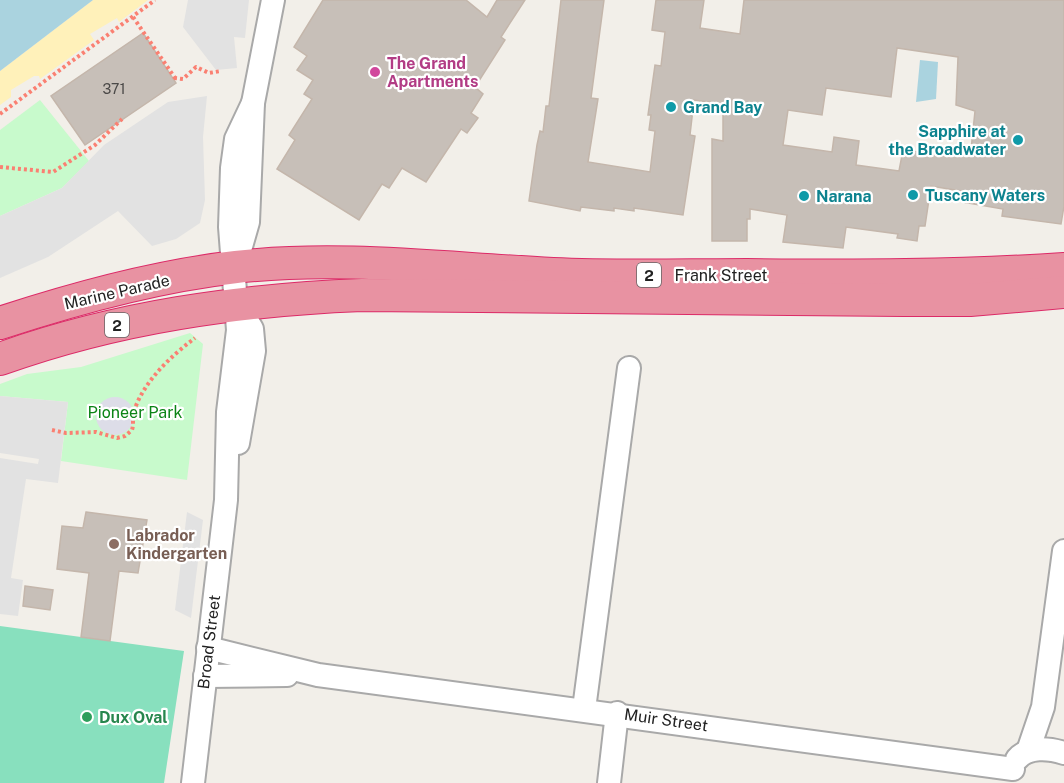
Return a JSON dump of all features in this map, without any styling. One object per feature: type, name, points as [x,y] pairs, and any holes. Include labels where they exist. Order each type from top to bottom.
[{"type":"highway","name":"Frank Street","points":[[235,267],[360,262],[564,274],[885,276],[957,276],[1064,269]]},
{"type":"highway","name":"Marine Parade","points":[[0,322],[94,295],[235,267]]},
{"type":"highway","name":"Frank Street","points":[[237,303],[362,295],[970,300],[1055,295]]},
{"type":"highway","name":"Marine Parade","points":[[0,358],[41,344],[104,328],[237,303]]},
{"type":"street","points":[[235,267],[230,227],[232,168],[236,139],[253,103],[273,0]]},
{"type":"street","name":"Broad Street","points":[[193,783],[226,500],[247,400],[254,351],[252,329],[237,303],[235,267]]},
{"type":"street","points":[[584,709],[629,368]]},
{"type":"street","points":[[1028,751],[1043,707],[1064,554]]},
{"type":"street","name":"Muir Street","points":[[208,648],[318,675],[617,713],[1014,776]]},
{"type":"street","name":"Muir Street","points":[[205,676],[318,675]]},
{"type":"street","points":[[609,783],[617,713]]},
{"type":"street","points":[[1014,776],[1019,756],[1028,751],[1041,749],[1064,753]]},
{"type":"path","points":[[0,114],[154,0]]},
{"type":"path","points":[[133,17],[174,78],[183,79],[196,67],[209,73],[221,71]]},
{"type":"path","points":[[0,167],[53,172],[95,145],[122,119]]},
{"type":"path","points":[[52,430],[66,433],[96,432],[113,438],[125,436],[132,430],[134,413],[146,387],[164,365],[199,335]]},
{"type":"sand","points":[[93,0],[148,0],[119,22],[117,18],[90,34],[94,40],[40,79],[39,76],[34,76],[11,90],[11,97],[0,105],[0,71]]},
{"type":"green space","points":[[40,100],[89,161],[62,188],[0,216],[0,130]]},
{"type":"green space","name":"Pioneer Park","points":[[190,333],[203,344],[187,480],[61,461],[68,402],[0,396],[0,384],[27,374],[81,367]]},
{"type":"green space","name":"Dux Oval","points":[[0,626],[184,651],[164,783],[0,783]]},
{"type":"shaded area","points":[[188,0],[249,0],[245,38],[234,37],[237,68],[216,70],[183,27]]},
{"type":"shaded area","points":[[207,96],[203,137],[205,200],[200,223],[176,239],[152,246],[118,211],[48,257],[0,278],[0,216],[62,188],[104,145],[168,102]]},
{"type":"shaded area","points":[[0,396],[68,402],[58,483],[26,479],[11,578],[23,580],[18,616],[0,614],[0,458],[38,464],[39,459],[0,453]]},
{"type":"shaded area","points":[[115,397],[122,398],[128,403],[133,409],[133,423],[128,429],[122,434],[115,435],[108,434],[102,429],[97,423],[96,416],[97,409],[102,403],[108,398]]},
{"type":"shaded area","points":[[187,512],[203,520],[191,618],[175,610]]},
{"type":"water","points":[[0,0],[93,0],[0,71]]},
{"type":"water","points":[[920,60],[938,62],[936,99],[916,102]]},
{"type":"building","points":[[323,0],[466,0],[487,17],[497,0],[525,0],[501,37],[505,40],[475,87],[483,94],[471,113],[478,118],[467,133],[461,129],[426,182],[402,168],[389,188],[382,184],[359,220],[277,169],[295,140],[289,135],[312,99],[304,94],[313,80],[297,70],[307,56],[294,47]]},
{"type":"building","points":[[561,0],[604,0],[591,98],[598,99],[588,162],[650,172],[655,131],[649,130],[651,115],[648,115],[655,65],[661,66],[665,32],[652,30],[656,0],[704,0],[700,28],[740,34],[744,0],[1064,0],[1064,206],[1061,224],[1002,216],[1003,209],[963,202],[961,191],[931,186],[925,226],[919,226],[917,241],[897,238],[898,234],[846,227],[843,248],[783,242],[787,215],[750,209],[750,219],[747,219],[747,241],[712,241],[712,139],[723,141],[723,104],[694,100],[690,135],[695,136],[683,215],[634,208],[634,211],[614,208],[614,211],[581,207],[580,211],[529,201],[537,145],[540,131],[543,132],[546,106],[549,106]],"holes":[[[897,48],[958,57],[956,105],[975,111],[971,150],[920,144],[919,152],[903,150],[899,171],[856,165],[859,141],[834,137],[832,152],[783,145],[788,110],[822,115],[826,88],[891,97]]]},
{"type":"building","points":[[143,33],[176,83],[85,145],[51,96]]},
{"type":"building","points":[[86,512],[147,520],[138,573],[119,571],[110,641],[81,637],[89,573],[57,569],[62,526],[83,528]]},
{"type":"building","points":[[25,586],[53,590],[50,610],[23,606]]},
{"type":"place","name":"The Grand Apartments","points":[[375,72]]},
{"type":"place","name":"Grand Bay","points":[[671,107]]},
{"type":"place","name":"Sapphire at the Broadwater","points":[[1018,140]]},
{"type":"place","name":"Tuscany Waters","points":[[913,195]]},
{"type":"place","name":"Narana","points":[[804,196]]},
{"type":"place","name":"Labrador Kindergarten","points":[[114,544]]},
{"type":"place","name":"Dux Oval","points":[[87,717]]}]
